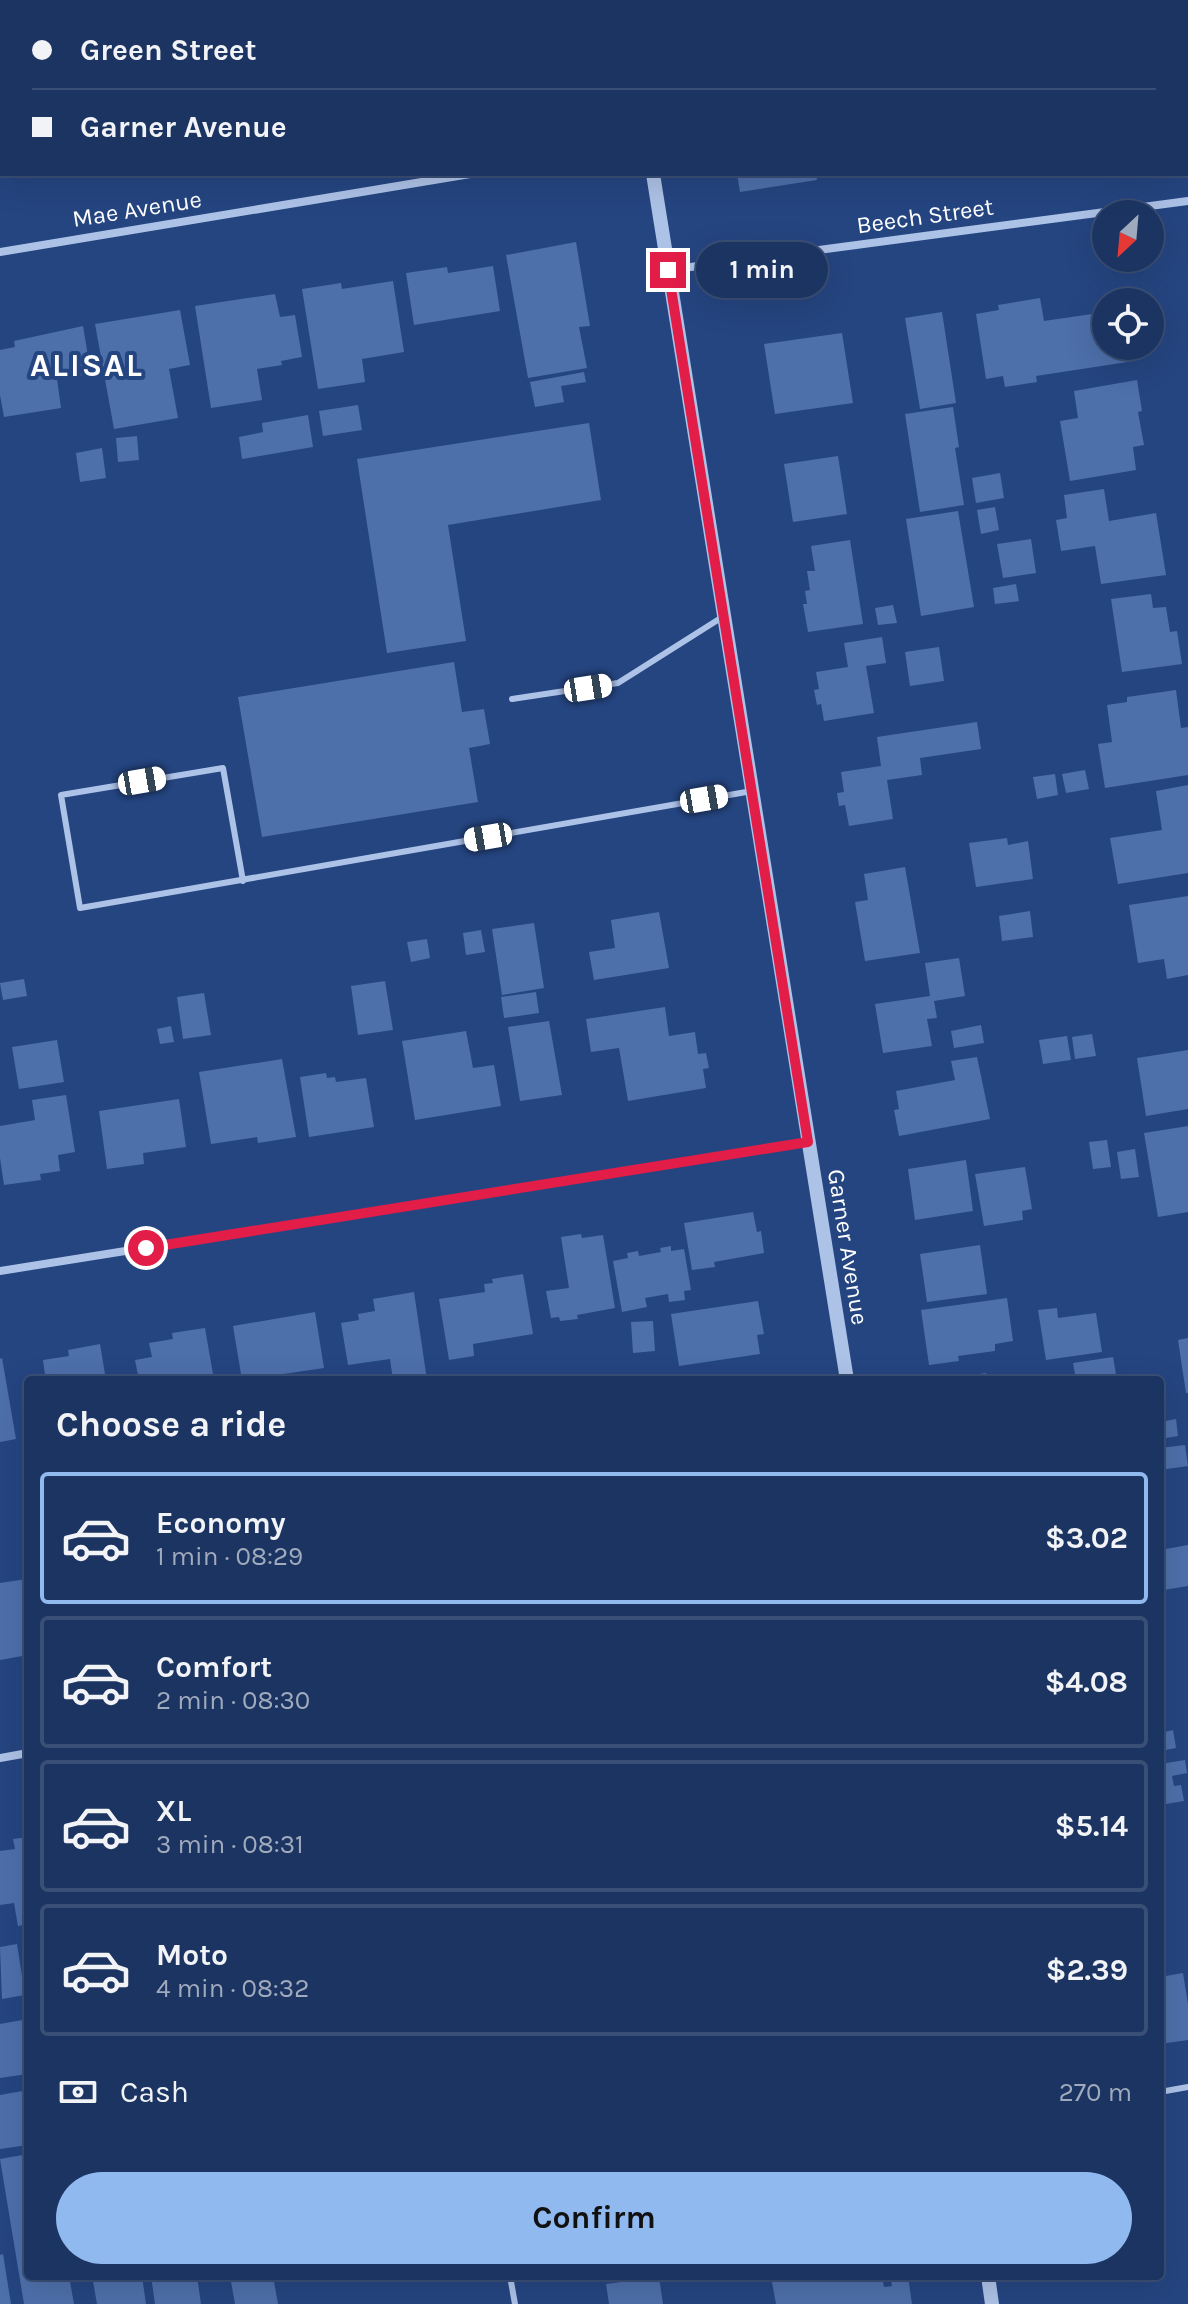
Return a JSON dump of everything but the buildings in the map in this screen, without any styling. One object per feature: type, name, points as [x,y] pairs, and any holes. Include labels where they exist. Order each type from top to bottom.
[{"type":"street","name":"Mae Avenue","points":[[0,252],[458,176]]},
{"type":"street","name":"Garner Avenue","points":[[653,176],[846,1376]]},
{"type":"street","name":"Beech Street","points":[[668,270],[1188,201]]},
{"type":"street","points":[[0,1271],[808,1142]]},
{"type":"street","points":[[0,1758],[24,1754]]},
{"type":"street","points":[[989,2280],[992,2304]]},
{"type":"lane","points":[[512,699],[618,683],[724,616]]},
{"type":"lane","points":[[243,881],[223,768],[61,795],[80,908],[243,881],[753,791]]},
{"type":"lane","points":[[1164,2091],[1188,2087]]},
{"type":"lane","points":[[511,2280],[515,2304]]},
{"type":"district","name":"ALISAL","points":[[87,365]]},
{"type":"route","points":[[146,1248],[808,1142],[668,270]]}]
